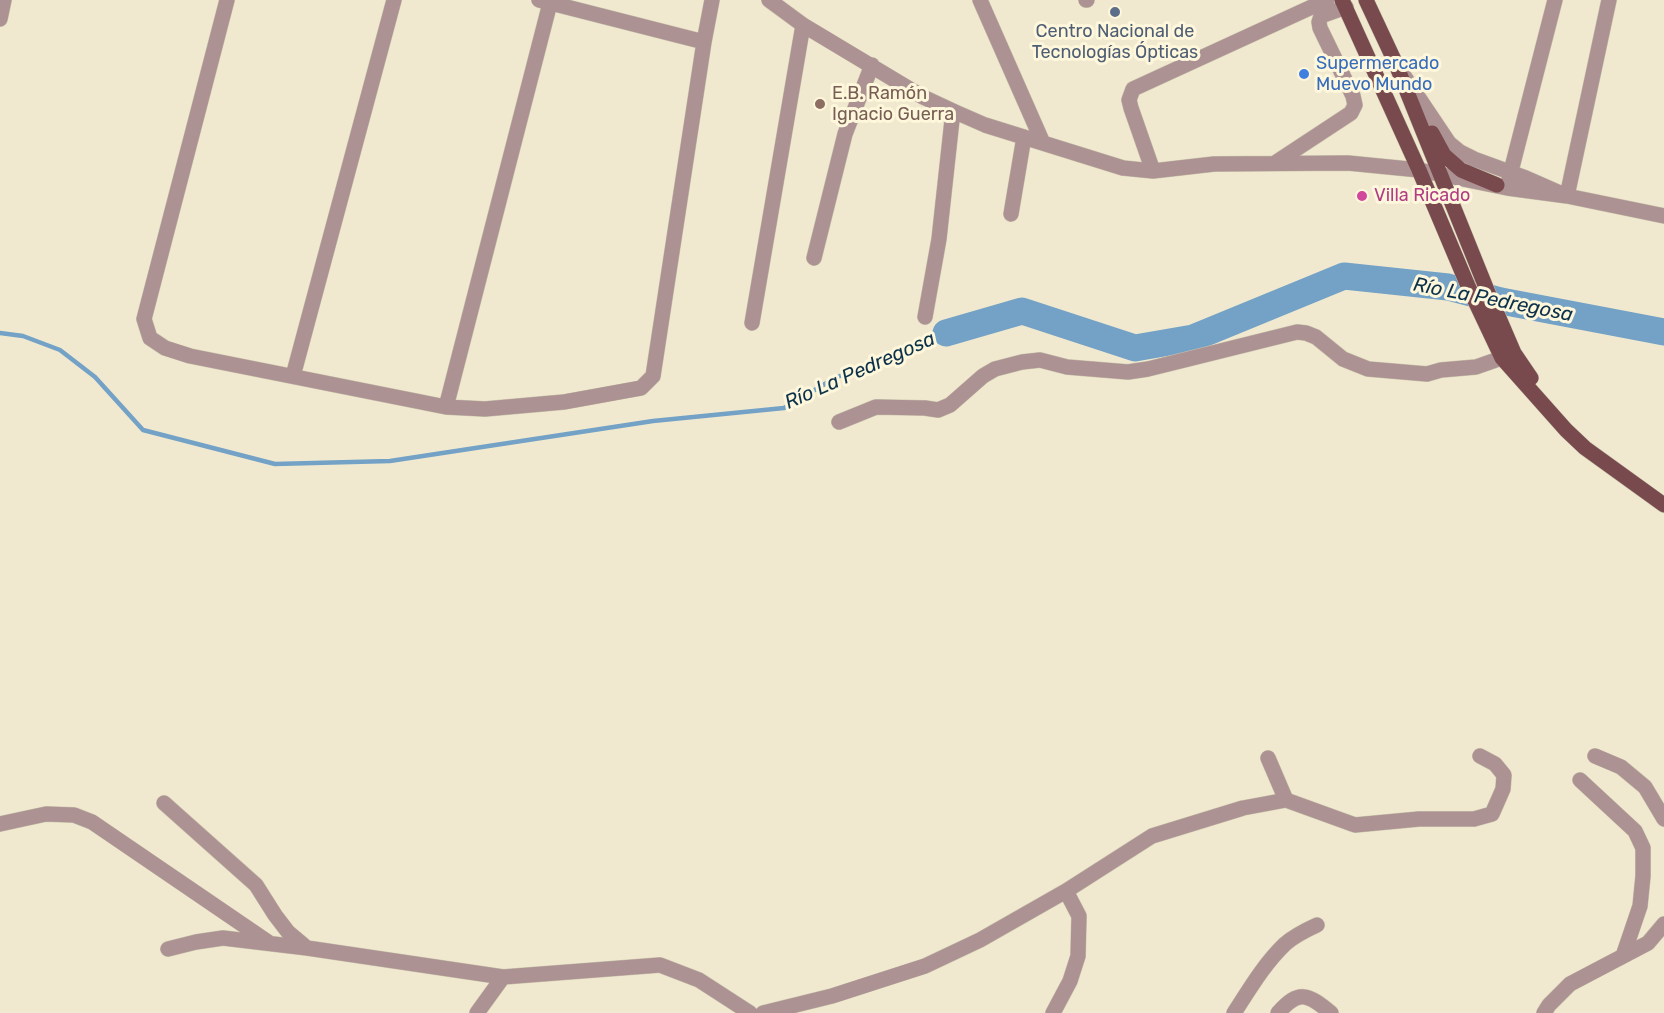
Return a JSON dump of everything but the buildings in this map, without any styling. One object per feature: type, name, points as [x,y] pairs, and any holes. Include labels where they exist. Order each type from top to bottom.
[{"type":"main road","points":[[1366,0],[1395,62],[1444,155],[1461,170],[1502,187]]},
{"type":"main road","points":[[1344,4],[1477,306],[1508,356],[1566,430],[1585,448],[1664,505]]},
{"type":"main road","points":[[1395,62],[1494,307],[1508,356]]},
{"type":"street","points":[[0,19],[4,0]]},
{"type":"street","points":[[227,0],[144,320],[150,338],[165,348],[190,356],[446,407],[485,409],[564,402],[641,388],[653,376],[712,0]]},
{"type":"street","points":[[292,376],[394,0]]},
{"type":"street","points":[[769,0],[803,25],[923,97],[985,125],[1123,168],[1154,171],[1214,164],[1348,163],[1439,173],[1502,187],[1663,213]]},
{"type":"street","points":[[980,0],[1043,142]]},
{"type":"street","points":[[1154,171],[1131,108],[1129,100],[1133,89],[1327,0]]},
{"type":"street","points":[[1502,187],[1511,172],[1555,0]]},
{"type":"street","points":[[1567,196],[1609,0]]},
{"type":"street","points":[[446,407],[544,1],[704,42]]},
{"type":"street","points":[[1275,163],[1351,113],[1355,105],[1353,96],[1320,28],[1322,16],[1344,4]]},
{"type":"street","points":[[752,323],[803,25]]},
{"type":"street","points":[[1395,62],[1449,142],[1460,152],[1567,196]]},
{"type":"street","points":[[814,258],[845,134],[872,65]]},
{"type":"street","points":[[925,317],[939,239],[953,111]]},
{"type":"street","points":[[1011,214],[1024,137]]},
{"type":"street","points":[[839,422],[876,407],[938,410],[950,405],[983,376],[995,369],[1022,362],[1040,360],[1067,367],[1128,372],[1297,332],[1316,337],[1343,359],[1368,369],[1427,374],[1441,370],[1476,367],[1508,356]]},
{"type":"street","points":[[763,1013],[832,996],[925,966],[980,940],[1066,891],[1152,836],[1243,808],[1286,800],[1355,825],[1419,819],[1474,819],[1492,814],[1503,789],[1504,775],[1495,764],[1480,756]]},
{"type":"street","points":[[1595,756],[1621,767],[1644,787],[1664,819]]},
{"type":"street","points":[[1268,759],[1286,800]]},
{"type":"street","points":[[1580,780],[1635,831],[1643,848],[1640,906],[1623,956]]},
{"type":"street","points":[[164,803],[256,885],[288,932],[307,948]]},
{"type":"street","points":[[0,824],[46,814],[74,815],[92,822],[270,944]]},
{"type":"street","points":[[1053,1013],[1070,981],[1078,956],[1079,916],[1066,891]]},
{"type":"street","points":[[1544,1013],[1570,984],[1648,943],[1664,924]]},
{"type":"street","points":[[1234,1013],[1262,971],[1285,944],[1317,925]]},
{"type":"street","points":[[168,949],[223,938],[503,977],[660,965],[699,980],[750,1013]]},
{"type":"street","points":[[477,1013],[503,977]]},
{"type":"street","points":[[1278,1013],[1293,999],[1301,996],[1316,1002],[1330,1013]]},
{"type":"waterway","name":"Río La Pedregosa","points":[[946,333],[1022,311],[1135,348],[1193,338],[1344,276],[1448,287],[1501,301],[1664,332]]},
{"type":"waterway","name":"Río La Pedregosa","points":[[0,333],[23,336],[60,350],[95,377],[143,430],[275,464],[390,461],[653,421],[784,408],[835,378],[946,333]]},
{"type":"place","name":"Centro Nacional de Tecnologías Ópticas","points":[[1115,12]]},
{"type":"place","name":"Supermercado Muevo Mundo","points":[[1304,74]]},
{"type":"place","name":"E.B. Ramón Ignacio Guerra","points":[[820,104]]},
{"type":"place","name":"Villa Ricado","points":[[1362,196]]}]
